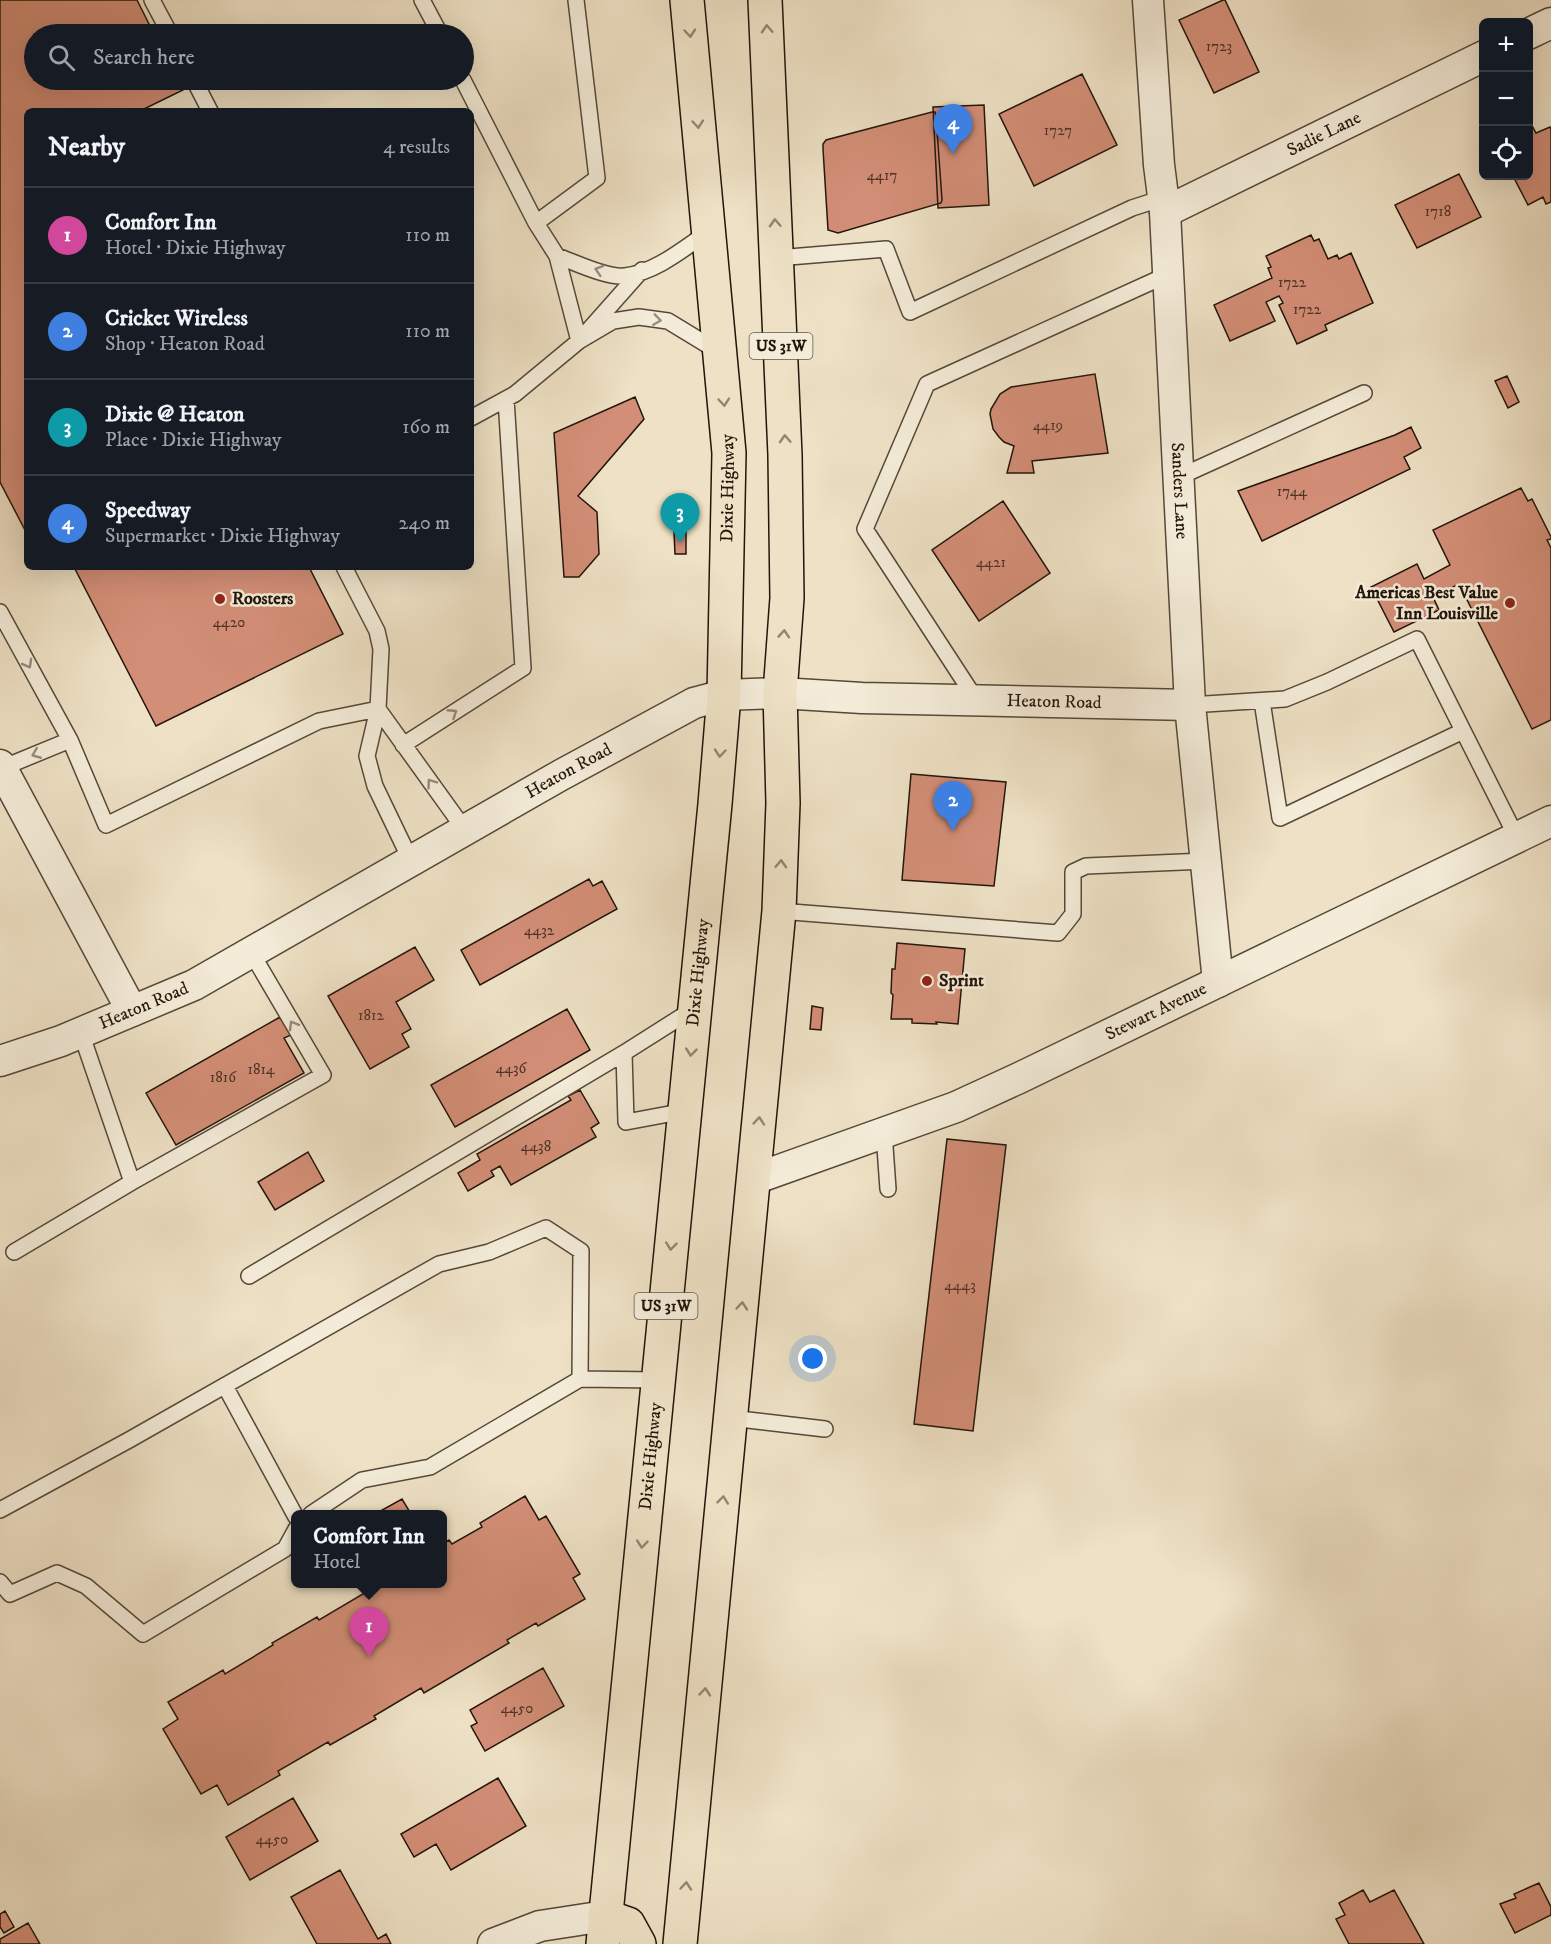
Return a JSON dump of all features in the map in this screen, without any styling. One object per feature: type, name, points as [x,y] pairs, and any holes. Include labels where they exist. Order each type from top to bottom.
[{"type":"main road","name":"Dixie Highway","points":[[604,1930],[724,695],[729,453],[687,0]]},
{"type":"main road","name":"US 31W","points":[[680,1944],[779,911],[783,803],[780,693],[787,598],[786,456],[765,0]]},
{"type":"main road","points":[[604,1930],[628,1924],[639,1944]]},
{"type":"street","name":"Sanders Lane","points":[[1148,0],[1169,274],[1190,705],[1218,982]]},
{"type":"street","points":[[1533,32],[1551,23]]},
{"type":"street","name":"Sadie Lane","points":[[1164,205],[1479,58]]},
{"type":"street","name":"Heaton Road","points":[[0,1061],[81,1033],[194,984],[694,703],[724,695],[780,693],[861,698],[1190,705]]},
{"type":"street","points":[[1,766],[132,1011]]},
{"type":"street","name":"Stewart Avenue","points":[[754,1179],[956,1107],[997,1089],[1551,821]]},
{"type":"street","points":[[493,1944],[540,1926],[604,1930]]},
{"type":"lane","points":[[152,0],[165,24]]},
{"type":"lane","points":[[422,0],[435,24]]},
{"type":"lane","points":[[536,223],[597,178],[576,0]]},
{"type":"lane","points":[[199,90],[208,108]]},
{"type":"lane","points":[[468,90],[536,223],[557,256],[579,341]]},
{"type":"lane","points":[[777,258],[885,249],[910,312],[1132,208],[1164,205]]},
{"type":"lane","points":[[557,256],[623,276],[668,259],[708,232]]},
{"type":"lane","points":[[579,341],[642,270]]},
{"type":"lane","points":[[977,701],[865,529],[927,384],[1169,274]]},
{"type":"lane","points":[[474,416],[514,394],[579,341],[613,321],[639,317],[668,321],[720,352]]},
{"type":"lane","points":[[1179,477],[1364,393]]},
{"type":"lane","points":[[403,745],[523,668],[506,399]]},
{"type":"lane","points":[[346,570],[377,632],[381,649],[378,710],[368,756],[375,786],[411,861]]},
{"type":"lane","points":[[0,612],[70,740],[106,825],[319,721],[378,710]]},
{"type":"lane","points":[[1190,705],[1285,699],[1327,682],[1417,639],[1517,838]]},
{"type":"lane","points":[[1262,701],[1280,818],[1463,732]]},
{"type":"lane","points":[[378,710],[465,830]]},
{"type":"lane","points":[[1,766],[70,740]]},
{"type":"lane","points":[[779,911],[1058,933],[1073,914],[1073,873],[1086,866],[1206,861]]},
{"type":"lane","points":[[14,1252],[132,1182],[323,1075],[251,952]]},
{"type":"lane","points":[[249,1276],[624,1053],[695,1008]]},
{"type":"lane","points":[[81,1033],[132,1182]]},
{"type":"lane","points":[[624,1053],[626,1122],[685,1111]]},
{"type":"lane","points":[[884,1133],[888,1189]]},
{"type":"lane","points":[[0,1510],[225,1386],[439,1264],[489,1252],[546,1228],[582,1251],[580,1379]]},
{"type":"lane","points":[[318,1510],[362,1480],[430,1467],[580,1379],[658,1380]]},
{"type":"lane","points":[[225,1386],[292,1510]]},
{"type":"lane","points":[[731,1418],[825,1429]]},
{"type":"lane","points":[[0,1582],[10,1594],[57,1573],[86,1586],[143,1634],[285,1549],[291,1538]]},
{"type":"building","points":[[0,0],[137,0],[149,24],[24,24],[24,90],[183,90],[146,108],[24,108],[24,528],[0,482]]},
{"type":"building","points":[[1223,0],[1259,72],[1214,93],[1179,20]]},
{"type":"building","points":[[1082,74],[1117,145],[1034,186],[999,114]]},
{"type":"building","points":[[984,105],[989,205],[938,208],[933,107]]},
{"type":"building","points":[[935,112],[936,116],[941,203],[838,233],[828,230],[823,149],[826,140]]},
{"type":"building","points":[[1550,127],[1551,202],[1546,204],[1543,197],[1528,205],[1515,180],[1533,180],[1533,128],[1536,133]]},
{"type":"building","points":[[1459,174],[1481,217],[1417,248],[1395,205]]},
{"type":"building","points":[[1311,235],[1314,241],[1319,239],[1328,259],[1337,255],[1339,259],[1351,253],[1373,303],[1325,325],[1327,330],[1297,344],[1279,305],[1283,303],[1279,296],[1266,302],[1275,321],[1230,341],[1214,305],[1272,278],[1268,268],[1271,267],[1266,256]]},
{"type":"building","points":[[1095,374],[1108,453],[1032,461],[1034,473],[1007,473],[1014,446],[1004,442],[993,429],[990,414],[1000,394],[1011,387]]},
{"type":"building","points":[[1507,376],[1519,402],[1508,408],[1495,381]]},
{"type":"building","points":[[635,397],[644,419],[578,496],[597,512],[599,554],[579,577],[564,577],[554,433]]},
{"type":"building","points":[[1411,427],[1421,448],[1404,457],[1410,469],[1262,541],[1238,491],[1395,435]]},
{"type":"building","name":"Americas Best Value Inn Louisville","points":[[1521,488],[1528,501],[1532,499],[1551,537],[1547,540],[1551,548],[1551,720],[1532,729],[1459,584],[1433,597],[1439,610],[1394,632],[1371,587],[1417,564],[1424,579],[1450,565],[1433,530]]},
{"type":"building","points":[[1003,501],[1050,573],[979,621],[932,550]]},
{"type":"building","points":[[674,531],[686,531],[686,554],[675,554]]},
{"type":"building","points":[[76,570],[311,570],[343,634],[156,726]]},
{"type":"building","points":[[911,774],[1006,782],[994,886],[902,880]]},
{"type":"building","points":[[589,879],[593,886],[602,881],[617,909],[480,985],[461,950]]},
{"type":"building","name":"Sprint","points":[[897,943],[965,949],[958,1024],[912,1023],[912,1019],[891,1019],[892,969],[895,969]]},
{"type":"building","points":[[415,947],[434,980],[396,1002],[411,1029],[402,1034],[409,1047],[370,1069],[328,996]]},
{"type":"building","points":[[812,1006],[823,1008],[821,1030],[810,1029]]},
{"type":"building","points":[[567,1009],[590,1050],[455,1127],[431,1085]]},
{"type":"building","points":[[280,1017],[291,1035],[284,1038],[304,1073],[176,1145],[146,1093]]},
{"type":"building","points":[[580,1090],[599,1123],[591,1128],[596,1137],[511,1185],[500,1166],[491,1171],[494,1176],[468,1191],[458,1173],[480,1160],[477,1154],[571,1100],[568,1096]]},
{"type":"building","points":[[947,1139],[1006,1145],[973,1431],[914,1424]]},
{"type":"building","points":[[308,1152],[324,1181],[275,1210],[258,1182]]},
{"type":"building","points":[[525,1496],[539,1520],[546,1516],[580,1574],[573,1578],[585,1599],[538,1626],[536,1623],[507,1640],[509,1643],[424,1693],[421,1688],[374,1716],[376,1719],[330,1745],[328,1742],[278,1771],[280,1775],[228,1805],[217,1785],[201,1794],[163,1729],[178,1719],[168,1702],[223,1670],[225,1674],[317,1617],[319,1620],[368,1591],[366,1588],[447,1588],[447,1541],[449,1540],[452,1544],[482,1527],[480,1523]]},
{"type":"building","points":[[402,1499],[409,1510],[382,1510]]},
{"type":"building","points":[[543,1668],[564,1706],[485,1751],[471,1726],[477,1723],[470,1710]]},
{"type":"building","points":[[498,1778],[526,1826],[451,1870],[436,1844],[414,1857],[401,1834]]},
{"type":"building","points":[[293,1798],[318,1841],[250,1880],[226,1837]]},
{"type":"building","points":[[340,1870],[378,1939],[386,1934],[391,1944],[317,1944],[291,1897]]},
{"type":"building","points":[[1539,1883],[1551,1907],[1551,1915],[1515,1933],[1500,1904],[1516,1898],[1514,1894]]},
{"type":"building","points":[[1363,1890],[1370,1902],[1394,1890],[1424,1944],[1349,1944],[1336,1919],[1345,1915],[1339,1903]]},
{"type":"building","points":[[5,1911],[14,1927],[4,1933],[0,1927],[0,1914]]},
{"type":"building","points":[[28,1923],[40,1944],[0,1944],[0,1939]]},
{"type":"place","name":"Speedway","points":[[953,154]]},
{"type":"place","name":"Dixie @ Heaton","points":[[680,543]]},
{"type":"place","name":"Roosters","points":[[220,599]]},
{"type":"place","name":"Americas Best Value Inn Louisville","points":[[1510,603]]},
{"type":"place","name":"Cricket Wireless","points":[[953,831]]},
{"type":"place","name":"Sprint","points":[[927,981]]},
{"type":"place","name":"Comfort Inn","points":[[369,1657]]}]
